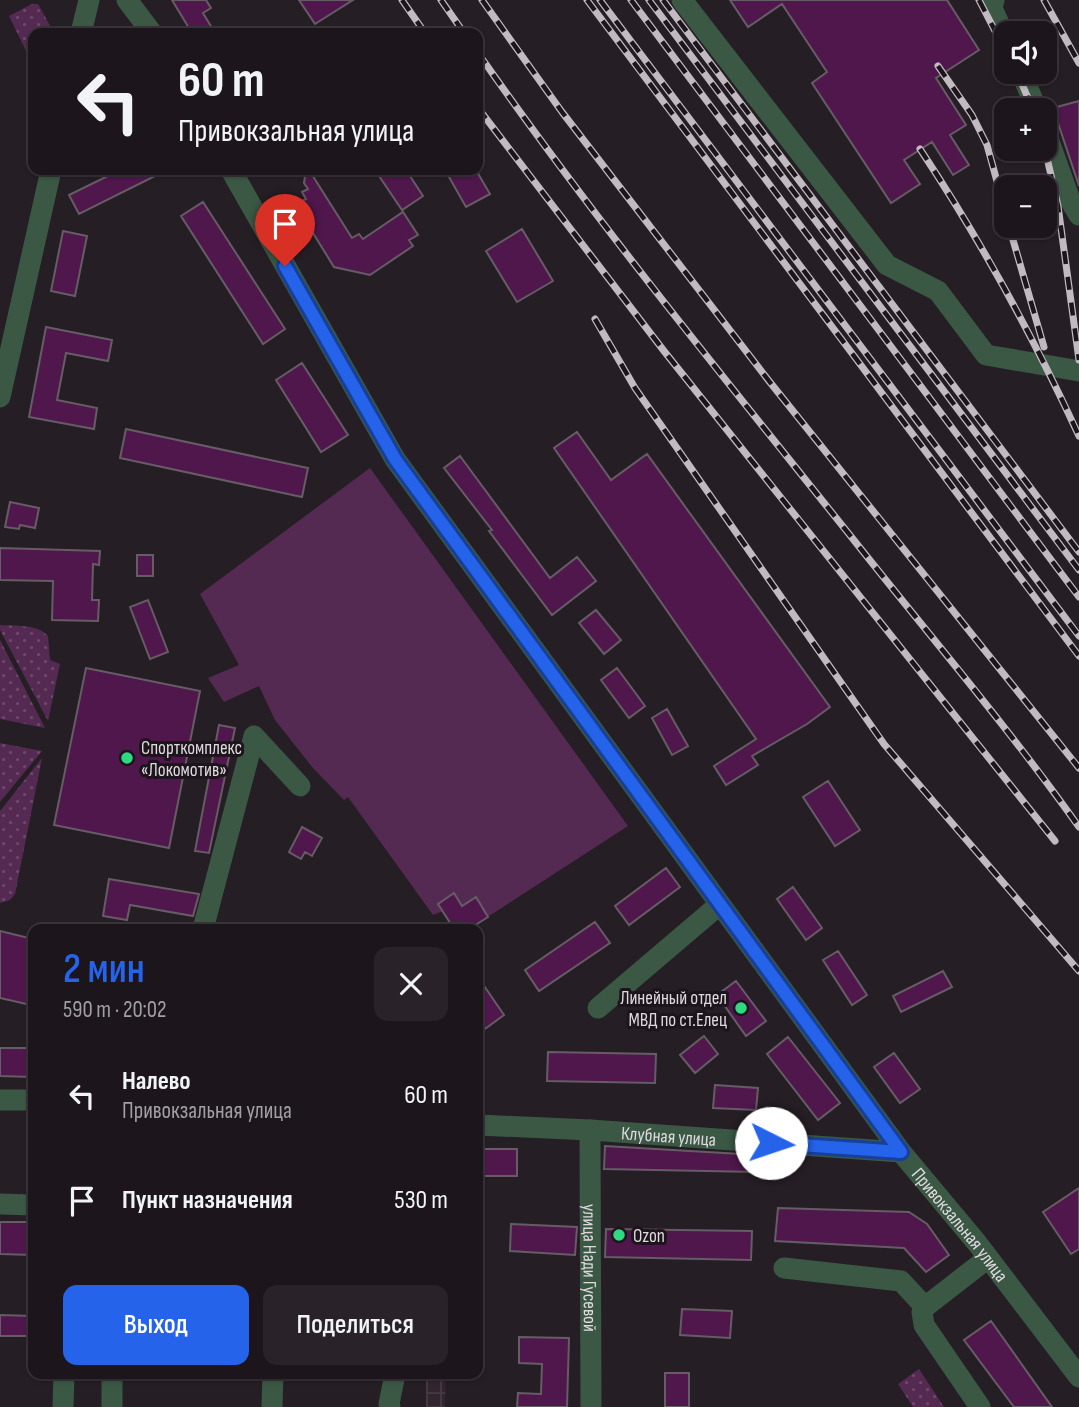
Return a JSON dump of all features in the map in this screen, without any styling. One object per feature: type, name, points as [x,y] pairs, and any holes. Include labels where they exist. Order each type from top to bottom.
[{"type":"street","points":[[82,28],[89,0]]},
{"type":"street","points":[[127,0],[148,28]]},
{"type":"street","points":[[682,0],[887,265],[937,290],[986,355],[1079,371]]},
{"type":"street","points":[[994,0],[992,8],[998,21]]},
{"type":"street","points":[[1056,161],[1070,200],[1079,215]]},
{"type":"street","points":[[0,397],[50,175]]},
{"type":"street","name":"Привокзальная улица","points":[[233,175],[395,459],[901,1152],[988,1258],[1079,1377]]},
{"type":"street","points":[[204,924],[254,736],[300,786]]},
{"type":"street","points":[[598,1008],[719,905]]},
{"type":"street","points":[[0,1100],[28,1100]]},
{"type":"street","name":"Клубная улица","points":[[483,1125],[901,1152]]},
{"type":"street","name":"улица Нади Гусевой","points":[[590,1130],[591,1407]]},
{"type":"street","points":[[0,1204],[28,1205]]},
{"type":"street","points":[[980,1407],[924,1325],[922,1312],[988,1258]]},
{"type":"street","points":[[784,1268],[901,1281],[925,1307]]},
{"type":"street","points":[[63,1407],[65,1379]]},
{"type":"street","points":[[112,1379],[112,1407]]},
{"type":"street","points":[[272,1407],[273,1379]]},
{"type":"street","points":[[390,1407],[388,1404],[394,1379]]},
{"type":"shaded area","points":[[32,4],[38,4],[51,28],[28,28],[28,55],[9,16]]},
{"type":"shaded area","points":[[370,468],[628,826],[477,924],[451,924],[443,911],[433,915],[348,797],[344,800],[313,768],[275,720],[259,686],[224,702],[208,678],[239,665],[200,594]]},
{"type":"shaded area","points":[[0,625],[38,629],[48,636],[50,660],[60,664],[48,721],[0,630]]},
{"type":"shaded area","points":[[0,640],[45,728],[0,719]]},
{"type":"shaded area","points":[[0,743],[42,751],[0,802]]},
{"type":"shaded area","points":[[42,758],[15,894],[10,900],[0,903],[0,811]]},
{"type":"shaded area","points":[[919,1369],[944,1407],[913,1407],[898,1384]]},
{"type":"shaded area","points":[[426,1379],[446,1379],[445,1407],[426,1407]]},
{"type":"building","points":[[172,0],[206,0],[211,8],[203,13],[212,28],[189,28]]},
{"type":"building","points":[[299,0],[353,0],[315,24]]},
{"type":"building","points":[[730,0],[947,0],[979,50],[936,78],[966,125],[950,135],[969,165],[953,175],[932,142],[904,160],[920,184],[891,203],[812,83],[827,72],[782,4],[748,27]]},
{"type":"building","points":[[1079,101],[1079,186],[1057,120],[1057,107]]},
{"type":"building","points":[[110,175],[157,175],[79,214],[69,195]]},
{"type":"building","points":[[305,175],[312,175],[352,238],[359,234],[363,239],[403,212],[418,235],[409,240],[413,246],[370,275],[334,267],[305,220],[301,222],[296,214],[300,202],[306,199],[302,192],[308,189],[304,183]]},
{"type":"building","points":[[378,175],[409,175],[423,196],[402,210]]},
{"type":"building","points":[[448,175],[479,175],[490,194],[466,207]]},
{"type":"building","points":[[203,202],[285,329],[263,344],[181,216]]},
{"type":"building","points":[[522,229],[553,281],[517,302],[486,251]]},
{"type":"building","points":[[63,231],[87,236],[75,296],[51,291]]},
{"type":"building","points":[[46,327],[112,340],[108,361],[66,353],[57,400],[97,408],[94,429],[29,417]]},
{"type":"building","points":[[302,363],[348,435],[321,452],[276,380]]},
{"type":"building","points":[[126,429],[308,468],[302,497],[120,458]]},
{"type":"building","points":[[577,432],[611,480],[647,454],[830,707],[807,724],[752,756],[758,765],[726,785],[714,766],[756,739],[554,448]]},
{"type":"building","points":[[460,456],[550,578],[577,557],[596,581],[552,615],[444,468]]},
{"type":"building","points":[[10,502],[39,508],[35,528],[20,525],[19,529],[5,527]]},
{"type":"building","points":[[0,548],[100,551],[99,565],[93,564],[92,600],[99,600],[98,621],[52,620],[53,581],[0,580]]},
{"type":"building","points":[[137,555],[153,555],[153,576],[137,576]]},
{"type":"building","points":[[148,600],[168,652],[150,659],[130,607]]},
{"type":"building","points":[[596,610],[621,640],[604,654],[579,623]]},
{"type":"building","name":"Спорткомплекс «Локомотив»","points":[[86,668],[200,691],[169,848],[54,825]]},
{"type":"building","points":[[617,668],[645,706],[629,718],[601,680]]},
{"type":"building","points":[[667,709],[688,746],[672,755],[652,718]]},
{"type":"building","points":[[219,725],[235,728],[209,853],[195,851]]},
{"type":"building","points":[[828,781],[860,830],[835,846],[803,797]]},
{"type":"building","points":[[302,827],[322,838],[312,856],[305,852],[301,859],[289,852]]},
{"type":"building","points":[[666,868],[680,887],[629,925],[615,906]]},
{"type":"building","points":[[109,879],[199,894],[193,916],[130,905],[127,920],[103,916]]},
{"type":"building","points":[[793,887],[822,928],[806,940],[777,899]]},
{"type":"building","points":[[454,893],[462,906],[476,897],[488,917],[477,924],[451,924],[438,904]]},
{"type":"building","points":[[595,922],[610,943],[539,991],[525,970]]},
{"type":"building","points":[[0,931],[28,938],[28,1004],[0,998]]},
{"type":"building","points":[[838,951],[867,995],[852,1005],[823,960]]},
{"type":"building","points":[[943,971],[952,987],[901,1012],[893,996]]},
{"type":"building","name":"Линейный отдел МВД по ст.Елец","points":[[736,981],[766,1021],[746,1036],[717,995]]},
{"type":"building","points":[[483,984],[504,1015],[483,1030]]},
{"type":"building","points":[[704,1036],[718,1054],[695,1073],[680,1055]]},
{"type":"building","points":[[788,1037],[840,1103],[818,1120],[767,1054]]},
{"type":"building","points":[[0,1048],[28,1048],[28,1077],[0,1076]]},
{"type":"building","points":[[548,1052],[656,1054],[655,1083],[547,1081]]},
{"type":"building","points":[[894,1053],[920,1089],[900,1103],[874,1067]]},
{"type":"building","points":[[715,1085],[758,1088],[756,1110],[713,1108]]},
{"type":"building","points":[[605,1146],[757,1155],[757,1172],[604,1169]]},
{"type":"building","points":[[483,1149],[517,1149],[517,1176],[483,1176]]},
{"type":"building","points":[[1079,1188],[1079,1249],[1071,1254],[1043,1212]]},
{"type":"building","points":[[778,1208],[909,1212],[927,1224],[949,1255],[926,1272],[904,1248],[775,1241]]},
{"type":"building","points":[[0,1222],[28,1222],[28,1255],[0,1254]]},
{"type":"building","points":[[511,1224],[577,1227],[575,1255],[510,1251]]},
{"type":"building","points":[[606,1229],[752,1231],[751,1260],[605,1257]]},
{"type":"building","points":[[682,1309],[732,1311],[730,1338],[680,1335]]},
{"type":"building","points":[[0,1315],[28,1316],[28,1336],[0,1336]]},
{"type":"building","points":[[991,1321],[1052,1407],[1014,1407],[964,1340]]},
{"type":"building","points":[[519,1337],[569,1338],[567,1407],[517,1407],[518,1393],[541,1394],[542,1364],[519,1363]]},
{"type":"building","points":[[665,1373],[689,1373],[689,1407],[665,1407]]},
{"type":"railway","points":[[402,0],[422,28]]},
{"type":"railway","points":[[441,0],[461,28]]},
{"type":"railway","points":[[482,0],[562,112],[769,381],[1079,768]]},
{"type":"railway","points":[[587,0],[1079,656]]},
{"type":"railway","points":[[600,0],[1079,636]]},
{"type":"railway","points":[[631,0],[1079,597]]},
{"type":"railway","points":[[649,0],[1079,570]]},
{"type":"railway","points":[[663,0],[1079,552]]},
{"type":"railway","points":[[979,0],[994,29]]},
{"type":"railway","points":[[1044,0],[1079,63]]},
{"type":"railway","points":[[483,60],[661,299],[996,717],[1079,827]]},
{"type":"railway","points":[[938,66],[972,115],[987,145],[995,175]]},
{"type":"railway","points":[[1022,84],[1028,98]]},
{"type":"railway","points":[[483,115],[664,351],[1055,841]]},
{"type":"railway","points":[[920,149],[1005,290],[1079,436]]},
{"type":"railway","points":[[1048,161],[1058,206],[1079,360]]},
{"type":"railway","points":[[1012,238],[1044,347]]},
{"type":"railway","points":[[595,319],[635,388],[884,744],[1079,971]]},
{"type":"place","name":"Спорткомплекс «Локомотив»","points":[[127,758]]},
{"type":"place","name":"Линейный отдел МВД по ст.Елец","points":[[741,1008]]},
{"type":"place","name":"Ozon","points":[[619,1235]]},
{"type":"route","points":[[285,266],[395,459],[901,1152],[771,1143]]}]
